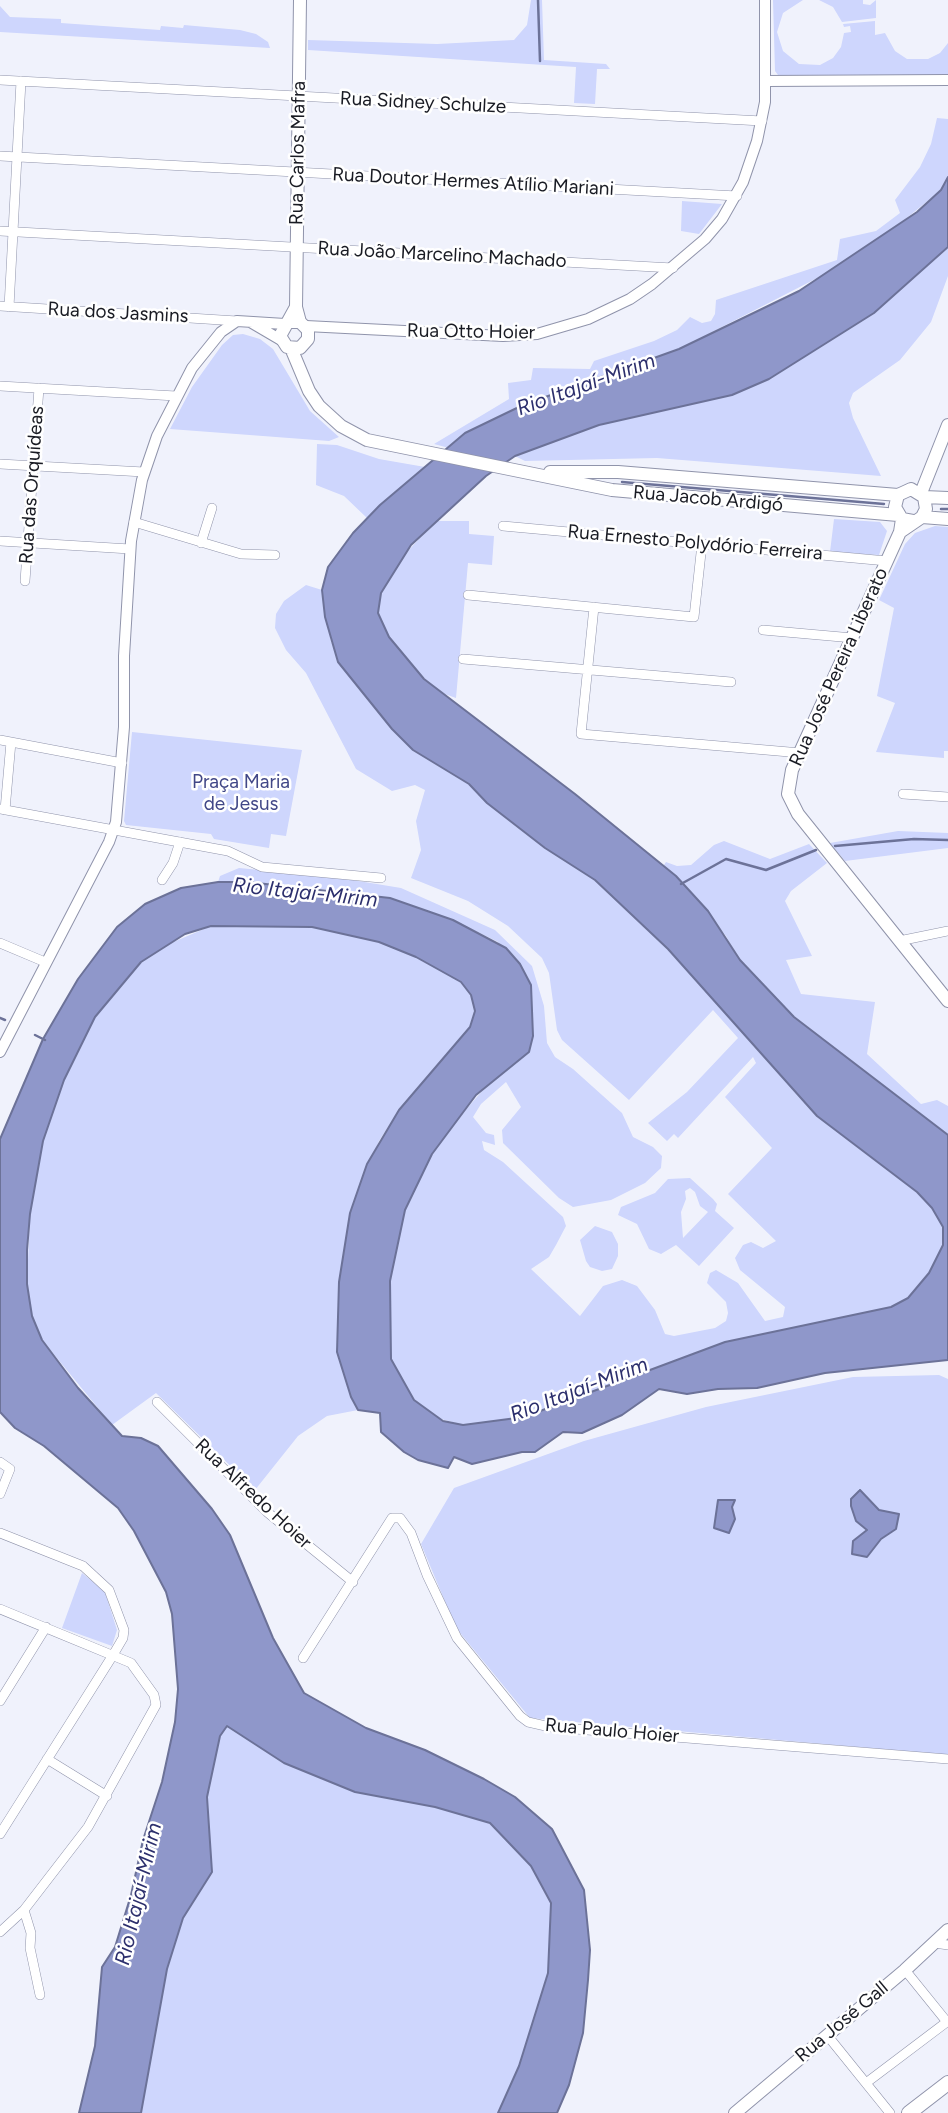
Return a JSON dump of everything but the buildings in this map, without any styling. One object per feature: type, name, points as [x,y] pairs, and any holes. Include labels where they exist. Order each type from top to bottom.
[{"type":"main road","name":"Rua Carlos Mafra","points":[[296,333],[300,0]]},
{"type":"main road","name":"Rua Jacob Ardigó","points":[[296,333],[303,378],[319,405],[341,426],[367,440],[634,493],[909,518],[948,519]]},
{"type":"main road","points":[[919,493],[948,427]]},
{"type":"main road","name":"Rua Jacob Ardigó","points":[[514,471],[618,472],[898,495]]},
{"type":"main road","points":[[919,493],[927,505],[909,518],[895,503],[898,495],[919,493],[948,498]]},
{"type":"main road","name":"Rua José Pereira Liberato","points":[[909,518],[887,561],[790,778],[790,802],[948,1001]]},
{"type":"main road","name":"Rua José Gall","points":[[735,2113],[905,1970],[941,1944],[948,1930]]},
{"type":"main road","points":[[909,2113],[948,2083]]},
{"type":"street","name":"Rua Otto Hoier","points":[[237,321],[296,333],[332,328],[503,336],[549,332],[619,305],[674,268],[705,239],[737,196],[762,121],[766,81],[765,0]]},
{"type":"street","name":"Rua Sidney Schulze","points":[[0,80],[762,121]]},
{"type":"street","points":[[766,81],[948,80]]},
{"type":"street","points":[[4,307],[13,232],[21,81]]},
{"type":"street","name":"Rua Doutor Hermes Atílio Mariani","points":[[0,156],[737,196]]},
{"type":"street","name":"Rua João Marcelino Machado","points":[[0,231],[674,268]]},
{"type":"street","name":"Rua dos Jasmins","points":[[4,307],[237,321]]},
{"type":"street","points":[[0,1052],[113,831],[122,763],[130,549],[144,472],[176,396],[206,349],[237,321]]},
{"type":"street","points":[[0,386],[176,396]]},
{"type":"street","name":"Rua das Orquídeas","points":[[25,581],[39,388]]},
{"type":"street","points":[[0,464],[144,472]]},
{"type":"street","points":[[201,543],[212,508]]},
{"type":"street","points":[[134,522],[240,554],[275,555]]},
{"type":"street","name":"Rua Ernesto Polydório Ferreira","points":[[503,526],[887,561]]},
{"type":"street","points":[[0,541],[130,549]]},
{"type":"street","points":[[468,595],[694,617],[702,544]]},
{"type":"street","points":[[594,607],[581,734],[801,753]]},
{"type":"street","points":[[763,630],[853,638]]},
{"type":"street","points":[[463,659],[732,682]]},
{"type":"street","points":[[0,740],[122,763]]},
{"type":"street","points":[[11,742],[2,809],[228,851],[262,867],[381,878]]},
{"type":"street","points":[[903,794],[948,797]]},
{"type":"street","points":[[163,880],[173,863],[180,842]]},
{"type":"street","points":[[900,941],[948,931]]},
{"type":"street","points":[[0,943],[45,962]]},
{"type":"street","name":"Rua Alfredo Hoier","points":[[157,1402],[267,1512],[353,1582]]},
{"type":"street","points":[[0,1462],[10,1469],[0,1494]]},
{"type":"street","name":"Rua Paulo Hoier","points":[[353,1582],[392,1518],[400,1518],[411,1534],[457,1638],[520,1716],[528,1722],[550,1727],[948,1759]]},
{"type":"street","points":[[0,1533],[83,1566],[104,1583],[115,1602],[124,1630],[123,1638],[0,1834]]},
{"type":"street","points":[[303,1658],[353,1582]]},
{"type":"street","points":[[0,1609],[131,1663],[154,1695],[156,1705],[107,1796],[67,1856],[24,1910],[0,1932]]},
{"type":"street","points":[[0,1701],[46,1628]]},
{"type":"street","points":[[47,1759],[107,1796]]},
{"type":"street","points":[[24,1910],[31,1933],[30,1948],[40,1995]]},
{"type":"street","points":[[866,2083],[947,2022],[905,1970]]},
{"type":"street","points":[[827,2035],[890,2113]]},
{"type":"green space","points":[[531,0],[542,0],[544,60],[606,64],[610,69],[597,69],[595,104],[574,103],[576,67],[308,50],[308,40],[437,44],[514,40],[527,25]]},
{"type":"green space","points":[[773,0],[803,0],[783,13],[777,32],[783,51],[799,64],[820,65],[833,58],[841,47],[844,33],[851,32],[850,26],[844,27],[843,24],[875,21],[875,35],[885,33],[895,51],[907,59],[928,59],[940,53],[948,43],[948,75],[778,75],[775,71]]},
{"type":"green space","points":[[819,0],[863,0],[863,4],[870,5],[876,0],[876,18],[842,22],[833,7]]},
{"type":"green space","points":[[0,6],[10,17],[61,19],[61,23],[160,30],[161,26],[183,28],[184,25],[240,30],[256,34],[268,42],[270,48],[0,32]]},
{"type":"green space","points":[[937,118],[948,119],[948,177],[941,190],[886,235],[827,273],[679,349],[523,405],[466,433],[449,448],[434,444],[509,399],[508,383],[531,380],[533,368],[590,369],[594,361],[654,341],[677,330],[690,317],[702,323],[711,321],[715,314],[716,300],[837,260],[840,239],[876,231],[900,213],[895,200],[920,167],[931,144]]},
{"type":"green space","points":[[682,201],[722,204],[699,234],[681,231]]},
{"type":"green space","points":[[948,247],[948,276],[931,322],[900,360],[853,393],[849,403],[853,418],[881,476],[657,458],[525,461],[515,456],[563,436],[640,414],[732,395],[769,379],[874,313]]},
{"type":"green space","points":[[243,334],[260,339],[273,349],[310,411],[339,437],[329,441],[170,429],[192,387],[222,345],[233,335]]},
{"type":"green space","points":[[317,444],[337,445],[379,459],[425,467],[367,518],[344,496],[316,485]]},
{"type":"green space","points":[[834,519],[880,522],[887,531],[879,555],[830,552]]},
{"type":"green space","points":[[435,521],[469,521],[469,534],[494,536],[492,565],[468,563],[456,698],[439,692],[424,679],[389,637],[378,613],[381,593],[399,561]]},
{"type":"green space","points":[[935,526],[948,527],[948,751],[944,751],[944,758],[876,752],[895,703],[877,696],[894,608],[879,600],[905,544],[915,533]]},
{"type":"green space","points":[[306,585],[322,590],[331,642],[432,762],[469,784],[487,803],[545,848],[595,880],[666,947],[817,1116],[917,1192],[932,1208],[943,1227],[943,1245],[929,1273],[908,1298],[891,1307],[725,1342],[524,1417],[463,1425],[441,1419],[414,1401],[391,1359],[389,1321],[390,1281],[405,1210],[431,1154],[453,1124],[492,1080],[529,1052],[498,942],[453,920],[390,898],[282,884],[218,882],[220,876],[239,868],[334,877],[401,888],[495,930],[532,966],[544,1006],[547,1043],[555,1057],[573,1069],[622,1113],[633,1137],[653,1147],[662,1156],[661,1168],[645,1183],[611,1200],[573,1207],[559,1198],[503,1143],[502,1130],[521,1107],[506,1082],[481,1104],[473,1117],[486,1133],[494,1135],[495,1145],[482,1141],[484,1150],[503,1162],[563,1217],[566,1226],[549,1257],[531,1269],[580,1316],[603,1286],[622,1280],[637,1286],[655,1310],[665,1334],[674,1336],[715,1328],[726,1321],[728,1313],[726,1302],[707,1283],[710,1273],[716,1270],[738,1283],[765,1321],[783,1317],[785,1307],[740,1270],[735,1258],[743,1245],[751,1242],[763,1248],[776,1241],[728,1194],[772,1148],[725,1097],[756,1063],[753,1057],[678,1138],[674,1134],[667,1141],[648,1123],[687,1092],[738,1038],[713,1010],[629,1100],[562,1040],[557,1030],[549,973],[542,958],[508,926],[468,901],[411,878],[421,850],[416,821],[425,790],[415,785],[392,791],[356,769],[306,673],[286,650],[275,628],[276,614],[284,601]]},
{"type":"green space","name":"Praça Maria de Jesus","points":[[132,732],[302,750],[286,836],[271,834],[269,848],[214,839],[211,834],[126,825],[124,821]]},
{"type":"green space","points":[[898,831],[948,833],[948,848],[845,861],[830,843]]},
{"type":"green space","points":[[724,841],[770,859],[809,844],[827,863],[791,891],[785,901],[812,956],[786,960],[801,994],[875,1002],[867,1054],[921,1104],[937,1100],[948,1106],[948,1135],[794,1017],[739,960],[726,936],[664,865],[666,862],[677,866],[691,865],[714,845]]},
{"type":"green space","points":[[245,924],[312,927],[379,942],[416,957],[461,982],[471,995],[475,1011],[470,1027],[399,1110],[379,1141],[350,1213],[339,1282],[337,1352],[358,1410],[327,1416],[298,1436],[255,1490],[156,1393],[112,1425],[42,1340],[32,1316],[27,1284],[30,1214],[43,1141],[64,1080],[95,1017],[141,962],[164,946],[211,926]]},
{"type":"green space","points":[[690,1178],[713,1199],[717,1204],[715,1211],[734,1228],[699,1266],[676,1245],[661,1254],[649,1249],[637,1224],[618,1215],[621,1207],[655,1193],[668,1179]],"holes":[[[690,1188],[695,1192],[700,1206],[708,1212],[683,1238],[681,1212],[686,1199],[685,1191]]]},
{"type":"green space","points":[[595,1226],[612,1232],[618,1244],[618,1256],[612,1269],[602,1271],[590,1267],[586,1261],[580,1240]]},
{"type":"green space","points":[[939,1375],[948,1379],[948,1755],[530,1718],[456,1628],[421,1544],[454,1488],[584,1441],[706,1407],[853,1377]]},
{"type":"green space","points":[[82,1573],[105,1592],[117,1630],[112,1646],[62,1628]]},
{"type":"green space","points":[[227,1726],[246,1739],[435,1807],[490,1823],[531,1866],[551,1903],[548,1973],[519,2066],[498,2113],[141,2113],[167,1969],[183,1918],[212,1872],[207,1797],[220,1736]]},
{"type":"water","name":"Rio Itajaí-Mirim","points":[[948,177],[948,247],[874,313],[769,379],[732,395],[599,425],[515,456],[486,476],[411,545],[381,593],[378,613],[389,637],[424,679],[575,794],[676,876],[708,911],[740,960],[794,1017],[948,1135],[948,1360],[825,1373],[757,1388],[718,1389],[687,1394],[659,1389],[622,1415],[582,1433],[563,1432],[535,1452],[522,1452],[472,1464],[454,1457],[448,1468],[418,1460],[381,1432],[380,1413],[358,1410],[351,1397],[337,1352],[339,1282],[350,1213],[367,1164],[399,1110],[470,1027],[475,1011],[471,995],[461,982],[416,957],[379,942],[312,927],[211,926],[185,934],[141,962],[95,1017],[64,1080],[43,1141],[30,1214],[27,1250],[27,1284],[32,1316],[42,1340],[78,1388],[122,1436],[141,1438],[158,1446],[212,1509],[230,1535],[273,1638],[304,1693],[366,1728],[425,1750],[484,1779],[515,1797],[552,1829],[584,1890],[590,1950],[583,2033],[569,2085],[557,2113],[498,2113],[519,2066],[548,1973],[551,1903],[531,1866],[490,1823],[435,1807],[355,1792],[284,1763],[227,1726],[220,1736],[207,1797],[212,1872],[183,1918],[167,1969],[141,2113],[79,2113],[95,2046],[102,1967],[115,1947],[131,1895],[143,1840],[162,1782],[175,1722],[178,1689],[172,1614],[166,1592],[134,1531],[118,1508],[44,1446],[15,1428],[0,1412],[0,1139],[43,1039],[78,979],[117,927],[145,904],[181,888],[218,882],[248,882],[390,898],[453,920],[506,948],[520,964],[531,985],[533,1036],[529,1052],[476,1095],[432,1154],[405,1210],[390,1281],[391,1359],[414,1400],[443,1421],[463,1425],[524,1417],[725,1342],[891,1307],[908,1298],[929,1273],[943,1245],[943,1227],[932,1208],[917,1192],[817,1116],[668,949],[595,880],[545,848],[487,803],[469,784],[413,750],[392,729],[338,662],[325,617],[322,590],[328,567],[353,533],[380,505],[465,433],[523,405],[679,349],[799,291],[917,212],[941,190]]},
{"type":"water","points":[[860,1490],[879,1510],[899,1514],[896,1529],[881,1539],[867,1557],[852,1554],[853,1541],[867,1530],[856,1521],[851,1506],[851,1499]]},
{"type":"water","points":[[718,1500],[735,1500],[732,1507],[735,1519],[729,1533],[714,1528]]},
{"type":"waterway","points":[[538,0],[540,61]]},
{"type":"waterway","points":[[622,482],[884,504]]},
{"type":"waterway","points":[[941,509],[948,509]]},
{"type":"waterway","points":[[835,846],[914,839],[948,840]]},
{"type":"waterway","points":[[681,884],[726,859],[766,870],[816,850]]},
{"type":"waterway","points":[[0,1018],[5,1020]]},
{"type":"waterway","points":[[35,1035],[45,1040]]}]
